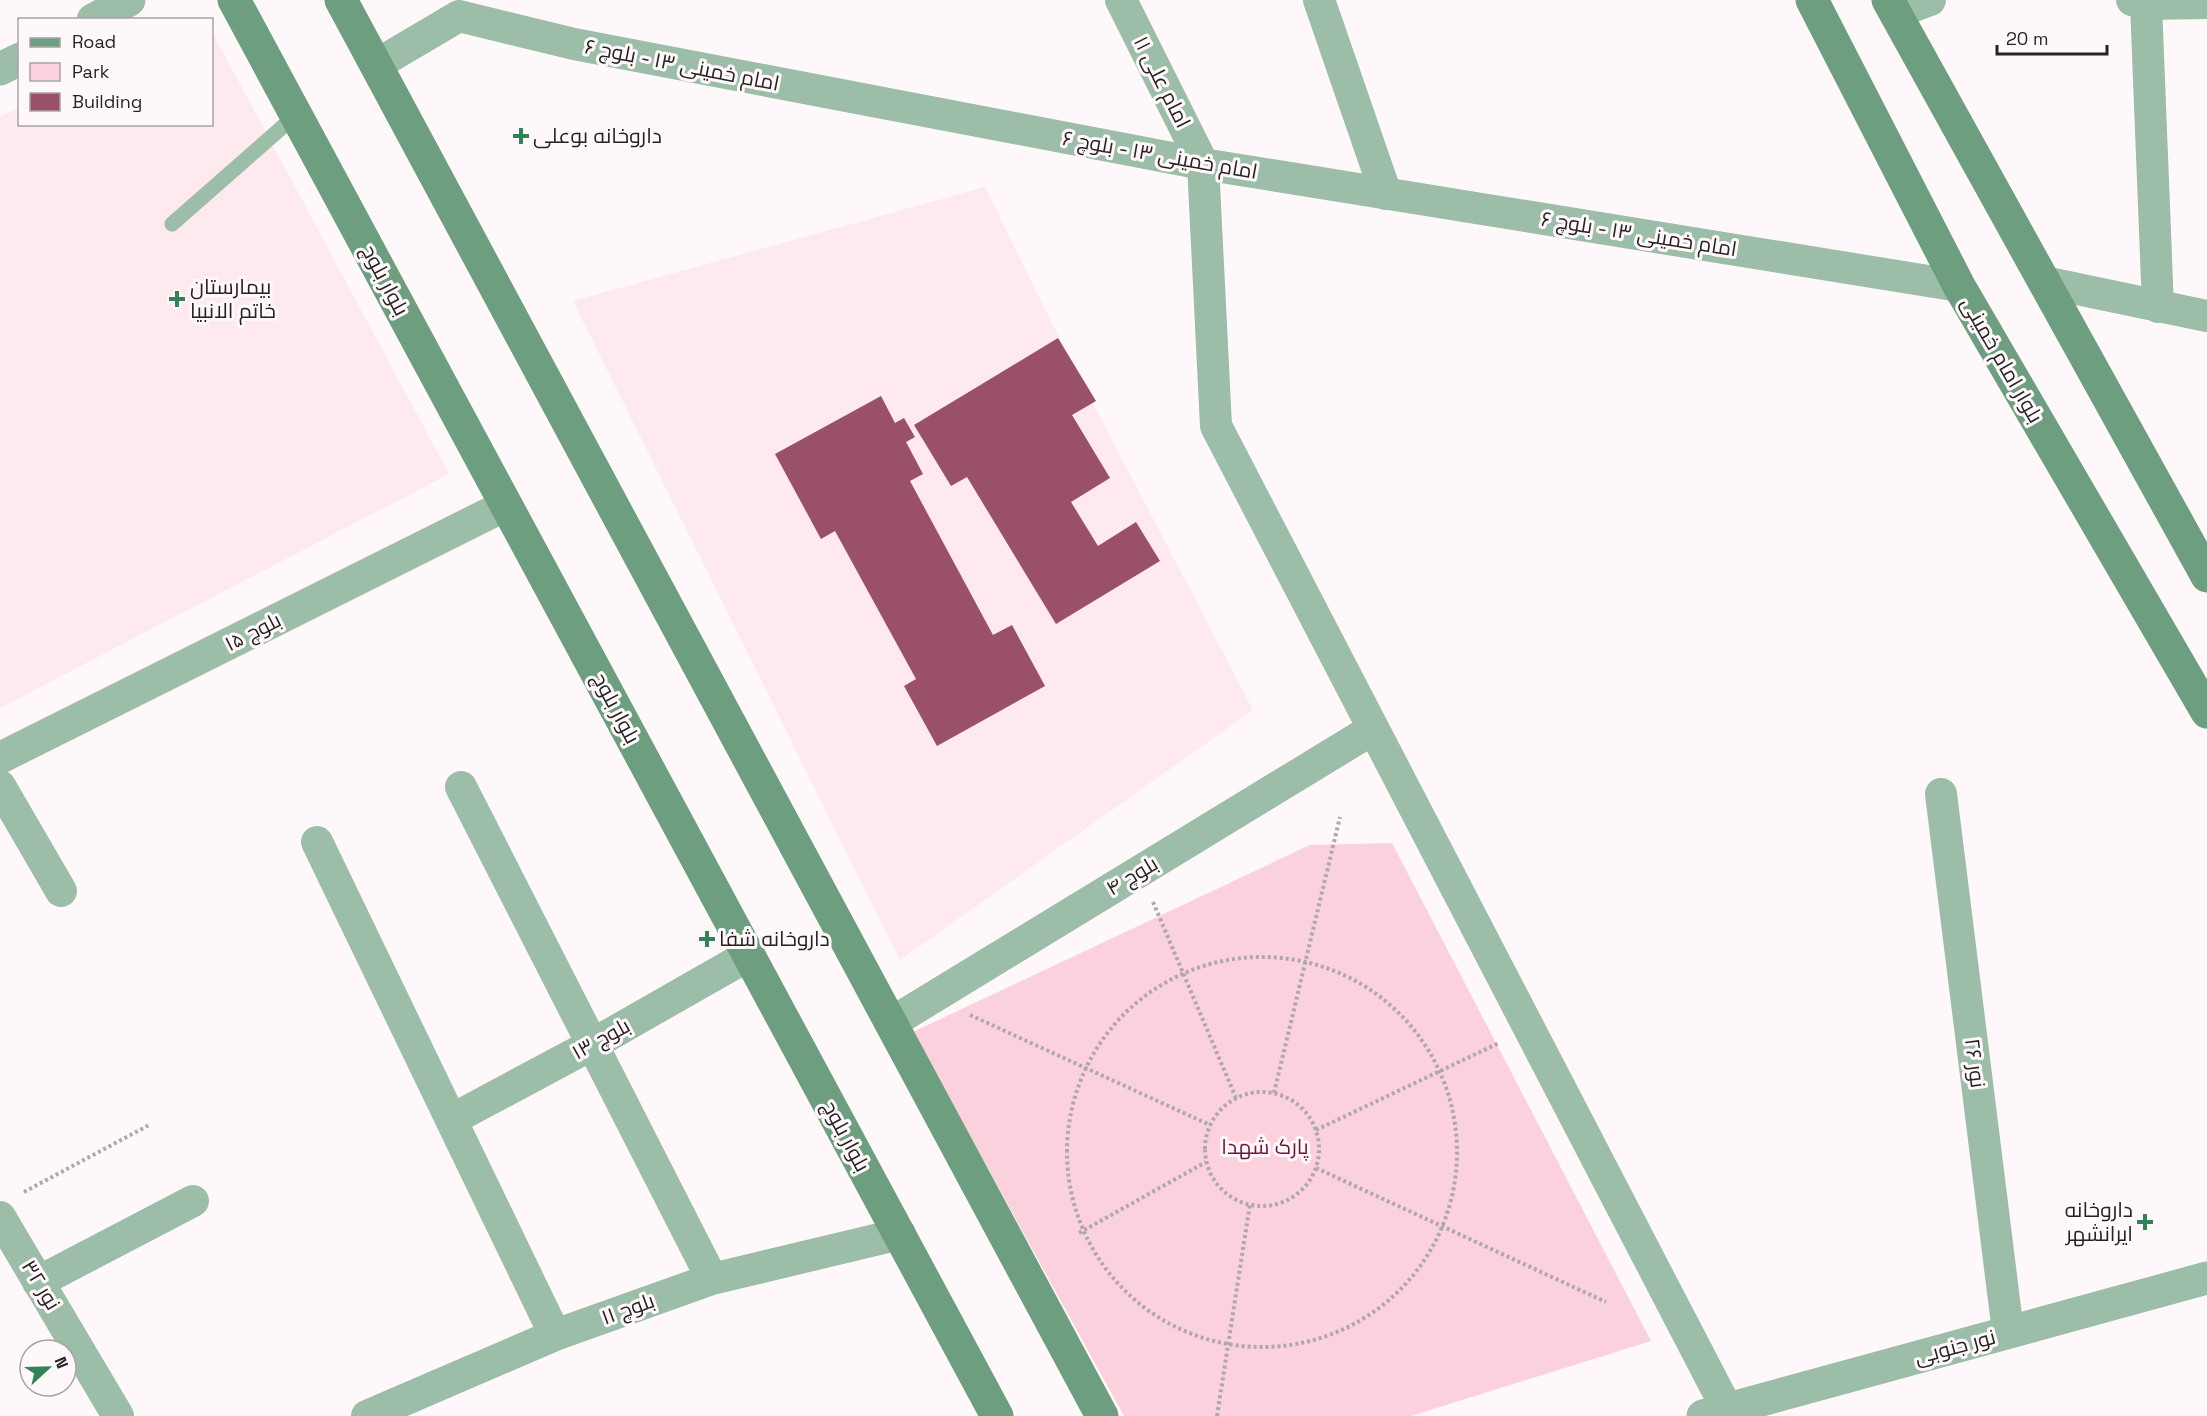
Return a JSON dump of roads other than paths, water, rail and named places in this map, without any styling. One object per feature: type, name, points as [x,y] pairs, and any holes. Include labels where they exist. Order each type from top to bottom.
[{"type":"main road","name":"بلوار بلوچ","points":[[234,0],[997,1416]]},
{"type":"main road","points":[[341,0],[1102,1416]]},
{"type":"main road","name":"بلوار امام خمینی","points":[[1812,0],[1959,286],[2207,712]]},
{"type":"main road","points":[[1891,6],[2207,576]]},
{"type":"street","points":[[97,18],[129,0]]},
{"type":"street","name":"امام علی ۱۱","points":[[1121,0],[1203,164]]},
{"type":"street","points":[[1319,0],[1386,194]]},
{"type":"street","points":[[1891,6],[1930,0]]},
{"type":"street","points":[[2158,307],[2139,2],[2207,3]]},
{"type":"street","name":"امام خمینی ۱۳ - بلوچ ۶","points":[[376,65],[459,16],[574,44],[1203,164],[1959,286]]},
{"type":"street","points":[[0,69],[18,60]]},
{"type":"street","points":[[1203,164],[1216,426],[1530,1029],[1715,1413]]},
{"type":"street","points":[[2044,282],[2207,316]]},
{"type":"street","name":"بلوچ ۱۵","points":[[0,758],[506,505]]},
{"type":"street","name":"بلوچ ۴","points":[[891,1023],[1373,729]]},
{"type":"street","points":[[0,786],[61,891]]},
{"type":"street","points":[[461,787],[712,1279]]},
{"type":"street","name":"نور ۲۶","points":[[1941,794],[2008,1332]]},
{"type":"street","points":[[317,842],[555,1335]]},
{"type":"street","name":"بلوچ ۱۳","points":[[451,1120],[593,1044],[749,955]]},
{"type":"street","points":[[38,1282],[193,1201]]},
{"type":"street","name":"نور ۳۲","points":[[10,1206],[38,1282],[118,1416]]},
{"type":"street","name":"بلوچ ۱۱","points":[[367,1416],[555,1335],[712,1279],[900,1234]]},
{"type":"street","name":"نور جنوبی","points":[[1715,1413],[2207,1278]]},
{"type":"lane","points":[[172,224],[296,115]]},
{"type":"place","name":"داروخانه بوعلی","points":[[521,136]]},
{"type":"place","name":"بیمارستان خاتم الانبیا","points":[[177,299]]},
{"type":"place","name":"داروخانه شفا","points":[[707,939]]},
{"type":"place","name":"داروخانه ایرانشهر","points":[[2145,1222]]},
{"type":"park label","name":"پارک شهدا","points":[[1265,1147]]}]
